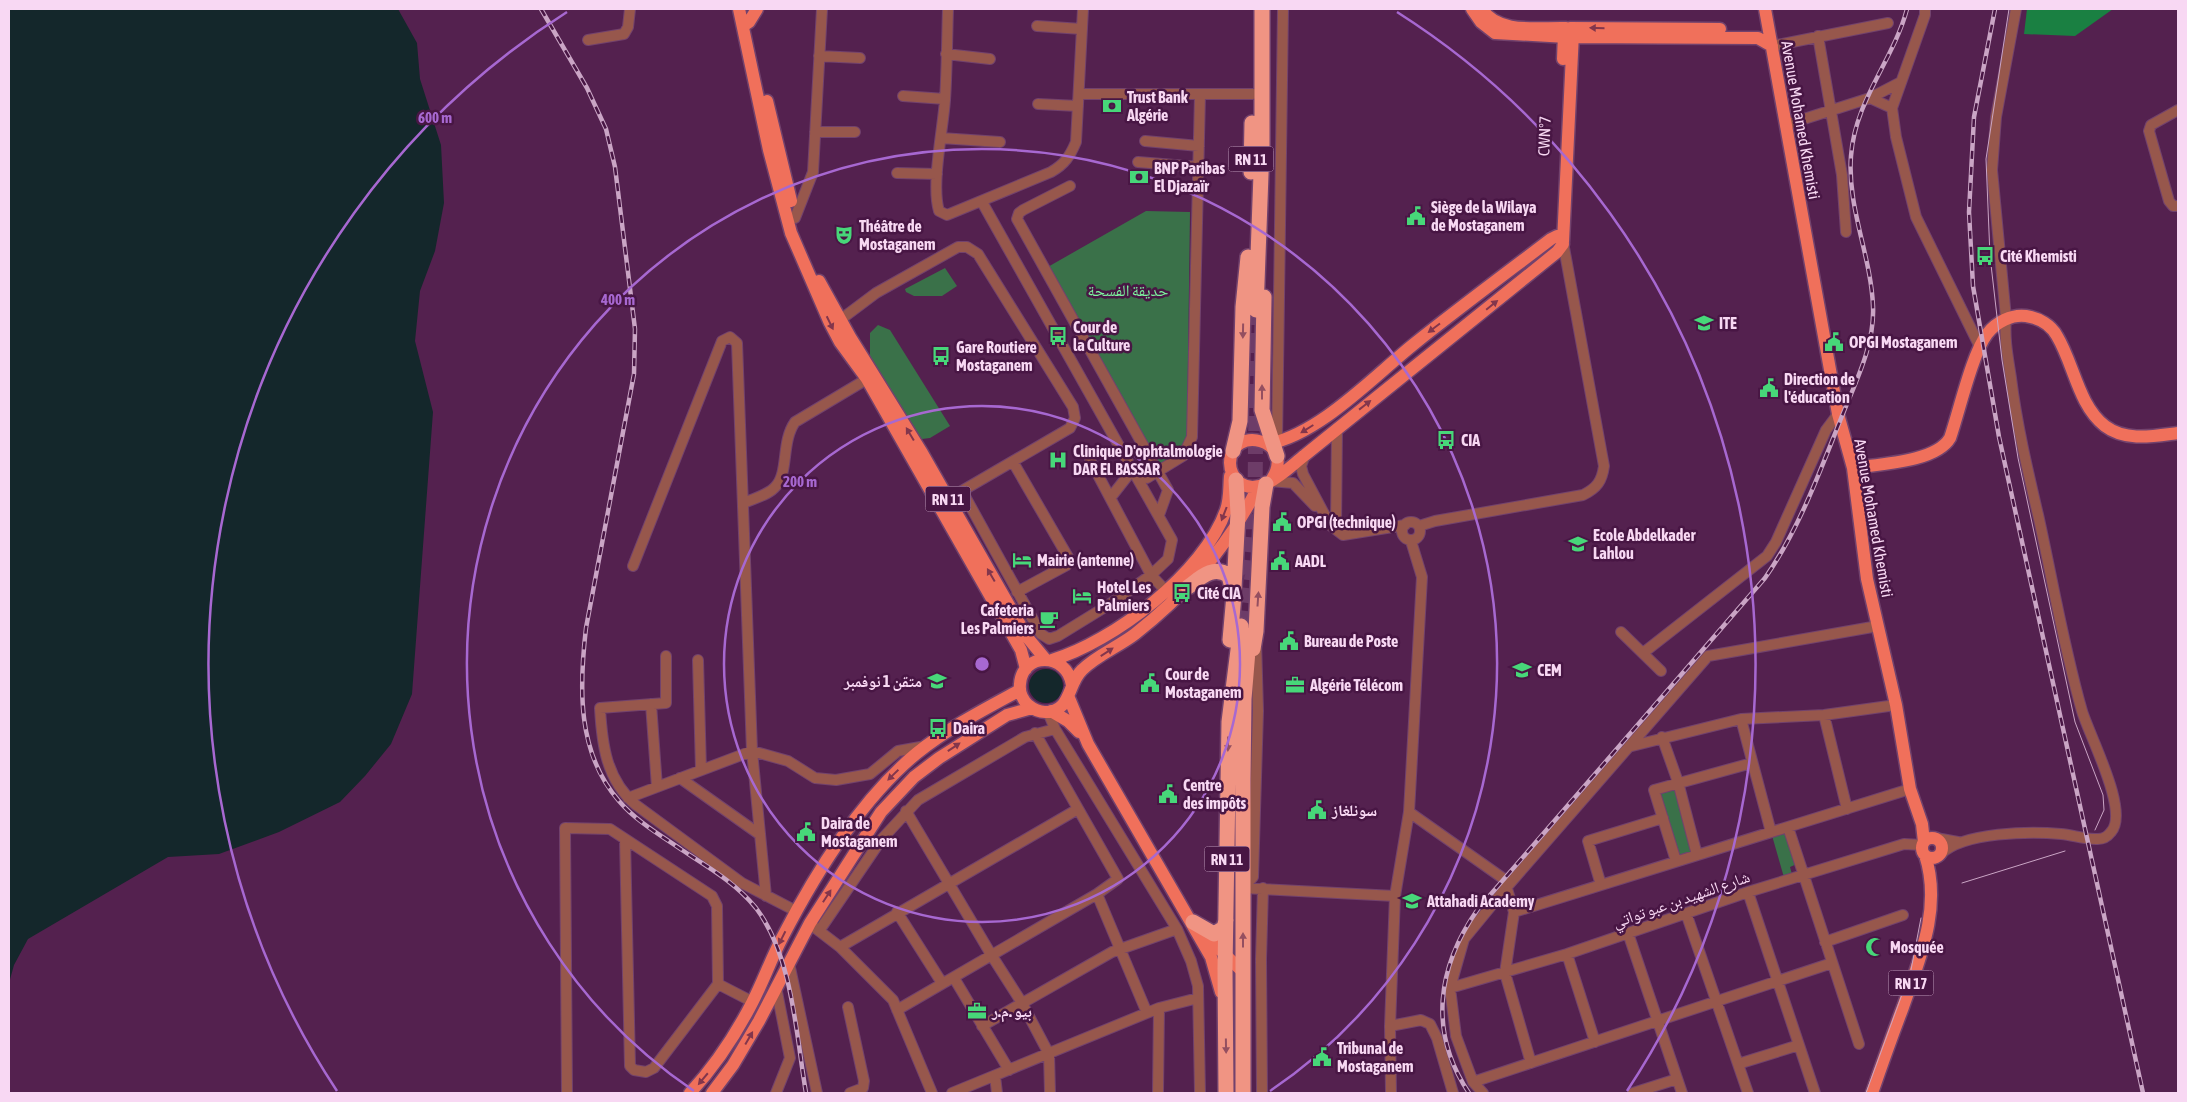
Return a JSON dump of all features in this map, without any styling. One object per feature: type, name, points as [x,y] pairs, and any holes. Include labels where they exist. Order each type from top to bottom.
[{"type":"highway","name":"RN 11","points":[[1252,9],[1254,309]]},
{"type":"highway","name":"RN 11","points":[[1254,212],[1262,147],[1262,9]]},
{"type":"highway","points":[[1254,212],[1264,298],[1262,410],[1274,446]]},
{"type":"highway","points":[[1228,722],[1228,668],[1237,524],[1233,466],[1240,421],[1243,307],[1254,212]]},
{"type":"highway","points":[[1248,628],[1266,483]]},
{"type":"highway","points":[[1188,587],[1207,573],[1219,572],[1229,576],[1234,588]]},
{"type":"highway","name":"RN 11","points":[[1243,1093],[1244,699],[1248,628]]},
{"type":"highway","name":"RN 11","points":[[1226,1093],[1228,722],[1248,628]]},
{"type":"highway","points":[[1193,922],[1214,934],[1224,928],[1227,918]]},
{"type":"main road","name":"RN 11","points":[[739,9],[746,24],[795,218],[807,255],[840,320],[948,499],[1027,637],[1049,660]]},
{"type":"main road","name":"RN 11","points":[[746,9],[746,24],[769,150],[791,233],[840,342],[867,379],[1021,650],[1026,669]]},
{"type":"main road","points":[[746,24],[757,9]]},
{"type":"main road","points":[[1472,9],[1481,22],[1495,33],[1758,38],[1772,46]]},
{"type":"main road","points":[[1482,9],[1492,20],[1508,26],[1568,34],[1768,30]]},
{"type":"main road","name":"Avenue Mohamed Khemisti","points":[[1766,9],[1768,30],[1838,414],[1852,468],[1867,579],[1896,705],[1910,790],[1930,850]]},
{"type":"main road","name":"CWN°7","points":[[1556,241],[1568,34]]},
{"type":"main road","points":[[1032,708],[1022,697],[1020,690],[1021,679],[1026,669],[1032,664],[1075,653],[1115,630],[1166,590],[1195,559],[1218,527],[1228,500],[1233,466],[1245,441],[1252,440],[1274,446],[1300,433],[1327,415],[1416,342],[1556,241]]},
{"type":"main road","points":[[1233,466],[1250,487],[1266,483],[1305,455],[1556,241]]},
{"type":"main road","points":[[1852,468],[1927,455],[1942,449],[1950,438],[1980,347],[1987,333],[2006,318],[2021,316],[2034,317],[2052,328],[2058,337],[2090,408],[2106,427],[2128,436],[2143,438],[2178,433]]},
{"type":"main road","points":[[1050,711],[1058,709],[1069,698],[1072,685],[1081,670],[1134,634],[1188,587],[1219,551],[1266,483],[1276,472],[1274,446]]},
{"type":"main road","points":[[1049,660],[1064,667],[1071,678],[1072,685]]},
{"type":"main road","points":[[690,1093],[725,1051],[753,1002],[796,911],[835,850],[876,793],[901,767],[927,746],[969,718],[1020,690]]},
{"type":"main road","points":[[1069,698],[1088,744],[1193,922],[1211,957],[1225,1010]]},
{"type":"main road","points":[[712,1093],[733,1065],[789,963],[814,927],[882,812],[914,777],[966,739],[1007,715],[1032,708],[1050,711],[1068,721],[1088,744]]},
{"type":"main road","name":"RN 17","points":[[1872,1093],[1926,935],[1931,902],[1930,850]]},
{"type":"main road","points":[[1193,922],[1244,973]]},
{"type":"street","points":[[588,40],[624,34],[628,27],[630,9]]},
{"type":"street","points":[[795,218],[813,172],[822,9]]},
{"type":"street","points":[[948,9],[945,99],[937,203],[942,214],[954,214],[1051,172],[1063,165],[1071,155],[1076,142],[1083,9]]},
{"type":"street","points":[[1274,446],[1283,9]]},
{"type":"street","points":[[1925,9],[1925,15],[1892,108],[1896,137],[1916,217],[1980,347]]},
{"type":"street","points":[[1930,850],[1948,848],[1964,842],[1994,836],[2042,832],[2098,839],[2104,838],[2112,831],[2116,822],[2110,785],[2082,709],[2024,454],[2006,345],[2006,318],[1992,170],[1996,117],[2016,9]]},
{"type":"street","points":[[1772,46],[1888,23]]},
{"type":"street","points":[[1037,26],[1082,30]]},
{"type":"street","points":[[1818,36],[1842,175],[1846,232]]},
{"type":"street","points":[[946,54],[990,59]]},
{"type":"street","points":[[819,56],[860,58]]},
{"type":"street","points":[[1785,125],[1831,112],[1870,98],[1901,82]]},
{"type":"street","points":[[1079,94],[1200,96],[1252,94]]},
{"type":"street","points":[[903,96],[945,99]]},
{"type":"street","points":[[1147,478],[1159,473],[1183,456],[1192,437],[1200,96]]},
{"type":"street","points":[[1870,98],[1892,108]]},
{"type":"street","points":[[1038,104],[1078,106]]},
{"type":"street","points":[[2178,110],[2151,125],[2149,131],[2169,201],[2173,206],[2178,206]]},
{"type":"street","points":[[815,132],[855,132]]},
{"type":"street","points":[[941,138],[1000,142]]},
{"type":"street","points":[[1145,141],[1199,146]]},
{"type":"street","points":[[1138,162],[1199,167]]},
{"type":"street","points":[[897,173],[938,174]]},
{"type":"street","points":[[1070,186],[1019,213],[1017,219],[1159,473],[1168,494],[1159,515]]},
{"type":"street","points":[[962,491],[1041,634],[1048,639],[1058,636],[1110,604],[1151,575],[1168,559],[1172,550],[1172,540],[1159,515],[982,202]]},
{"type":"street","points":[[1418,526],[1435,520],[1583,495],[1598,485],[1602,477],[1604,466],[1570,275],[1556,241]]},
{"type":"street","points":[[840,320],[876,292],[953,249],[962,246],[975,251],[1075,412],[1075,421],[1070,428],[948,499]]},
{"type":"street","points":[[633,566],[722,341],[730,338],[737,343],[752,750],[766,896]]},
{"type":"street","points":[[744,503],[771,491],[777,486],[782,475],[789,431],[795,422],[867,379]]},
{"type":"street","points":[[1642,653],[1767,556],[1776,542],[1826,430],[1838,414]]},
{"type":"street","points":[[1336,527],[1337,428]]},
{"type":"street","points":[[1305,455],[1301,466],[1330,525],[1336,527],[1343,535],[1405,525],[1412,522],[1418,526],[1420,534],[1415,540],[1411,541]]},
{"type":"street","points":[[1090,460],[1151,575],[1166,590]]},
{"type":"street","points":[[1012,462],[1068,557],[1067,565],[1017,592]]},
{"type":"street","points":[[1111,497],[1133,468]]},
{"type":"street","points":[[1266,483],[1293,483],[1321,510]]},
{"type":"street","points":[[1391,1093],[1390,1026],[1395,896],[1410,812],[1422,577],[1411,541],[1402,535],[1405,525]]},
{"type":"street","points":[[1483,1093],[1473,1082],[1456,1036],[1450,988],[1464,939],[1505,889],[1708,656],[1878,626]]},
{"type":"street","points":[[1243,888],[1254,877],[1258,711],[1248,628]]},
{"type":"street","points":[[1621,632],[1661,671]]},
{"type":"street","points":[[666,656],[666,703],[600,708],[602,744],[606,761],[628,798],[742,883],[796,911]]},
{"type":"street","points":[[698,660],[701,770]]},
{"type":"street","points":[[651,704],[657,787]]},
{"type":"street","points":[[1631,746],[1741,719],[1824,715],[1896,705]]},
{"type":"street","points":[[1050,711],[1055,729],[1177,930],[1191,961],[1198,986],[1200,1093]]},
{"type":"street","points":[[1824,715],[1847,809]]},
{"type":"street","points":[[1741,719],[1771,832]]},
{"type":"street","points":[[932,1093],[893,1000],[840,947],[814,927],[881,840],[906,811],[927,794],[1025,737],[1055,729]]},
{"type":"street","points":[[898,1010],[1097,894],[1118,879],[1035,733]]},
{"type":"street","points":[[1662,738],[1678,782],[1697,855]]},
{"type":"street","points":[[628,798],[752,750],[788,761],[815,778],[836,780],[870,774],[898,751],[927,746]]},
{"type":"street","points":[[1676,861],[1654,790],[1752,763]]},
{"type":"street","points":[[680,778],[759,834]]},
{"type":"street","points":[[1514,912],[1910,790]]},
{"type":"street","points":[[840,947],[897,912],[1078,809]]},
{"type":"street","points":[[906,811],[1022,1003],[1049,1054],[1050,1093]]},
{"type":"street","points":[[1410,812],[1504,879],[1505,889],[1514,912],[1505,972],[1531,1063]]},
{"type":"street","points":[[1601,885],[1588,841],[1663,818]]},
{"type":"street","points":[[1788,827],[1802,875],[1859,1044]]},
{"type":"street","points":[[567,1093],[565,828],[610,829],[626,839],[712,896],[717,906],[718,984],[654,1068],[646,1072],[634,1070],[630,1066],[626,839]]},
{"type":"street","name":"شارع الشهيد بن عبو تواتي","points":[[1450,988],[1567,954],[1748,892],[1904,844],[1930,850]]},
{"type":"street","points":[[1243,888],[1395,896]]},
{"type":"street","points":[[1262,1093],[1261,959],[1263,888]]},
{"type":"street","points":[[1748,892],[1815,1093]]},
{"type":"street","points":[[1097,894],[1147,1013]]},
{"type":"street","points":[[897,912],[942,983]]},
{"type":"street","points":[[1686,913],[1748,1093]]},
{"type":"street","points":[[1825,942],[1903,915]]},
{"type":"street","points":[[982,1026],[1120,949],[1177,930]]},
{"type":"street","points":[[1628,933],[1682,1093]]},
{"type":"street","points":[[1567,954],[1595,1042]]},
{"type":"street","points":[[789,963],[817,1093]]},
{"type":"street","points":[[1473,1082],[1832,963]]},
{"type":"street","points":[[954,978],[1009,1070]]},
{"type":"street","points":[[718,984],[753,1002]]},
{"type":"street","points":[[776,987],[790,1058],[776,1093]]},
{"type":"street","points":[[952,1093],[1159,1008],[1198,998]]},
{"type":"street","points":[[848,1007],[864,1081],[863,1088],[850,1093]]},
{"type":"street","points":[[1158,1093],[1159,1008]]},
{"type":"street","points":[[1390,1026],[1421,1020],[1430,1024],[1437,1038],[1453,1093]]},
{"type":"street","points":[[1738,1064],[1799,1045]]},
{"type":"street","points":[[995,1076],[997,1093]]},
{"type":"street","points":[[1633,1093],[1646,1091],[1677,1079]]},
{"type":"green space","points":[[2027,9],[2113,9],[2075,36],[2024,34]]},
{"type":"green space","name":"حديقة الفسحة","points":[[1146,211],[1190,212],[1187,435],[1178,453],[1161,466],[1046,268]]},
{"type":"green space","points":[[945,268],[957,286],[942,296],[914,296],[906,292],[905,289]]},
{"type":"green space","points":[[878,325],[890,330],[950,426],[930,438],[922,439],[916,434],[870,357],[870,333]]},
{"type":"green space","points":[[1678,782],[1697,855],[1676,861],[1654,790]]},
{"type":"green space","points":[[1788,827],[1799,863],[1790,867],[1793,878],[1785,881],[1771,832]]},
{"type":"shaded area","points":[[9,9],[398,9],[417,43],[420,79],[441,145],[444,203],[435,251],[420,291],[415,341],[433,412],[412,694],[391,744],[365,776],[340,802],[279,832],[219,854],[168,857],[28,939],[14,965],[9,983]]},
{"type":"shaded area","points":[[1046,669],[1058,674],[1063,686],[1058,698],[1046,703],[1034,698],[1029,686],[1034,674]]},
{"type":"tunnel","points":[[1256,310],[1256,348]]},
{"type":"tunnel","points":[[1252,338],[1252,405]]},
{"type":"tunnel","points":[[1255,500],[1256,396]]},
{"type":"tunnel","points":[[1246,575],[1251,531],[1251,493]]},
{"type":"tunnel","points":[[1246,626],[1253,566]]},
{"type":"tram line","points":[[2009,9],[1986,159],[1990,256],[2002,360],[2018,458],[2075,722],[2103,795],[2104,810],[2095,830]]},
{"type":"tram line","points":[[1962,883],[2065,851]]},
{"type":"tram line","points":[[1866,1093],[1911,970],[1921,918]]},
{"type":"railway","points":[[541,9],[587,88],[606,129],[615,167],[635,329],[634,374],[586,628],[582,696],[588,741],[595,762],[605,782],[619,801],[633,815],[731,883],[756,908],[778,949],[785,973],[796,1022],[806,1093]]},
{"type":"railway","points":[[1469,1093],[1456,1070],[1447,1047],[1443,1023],[1446,977],[1464,931],[1478,909],[1765,578],[1788,541],[1816,482],[1862,365],[1871,336],[1873,321],[1871,287],[1852,194],[1851,156],[1854,136],[1867,98],[1893,45],[1907,9]]},
{"type":"railway","points":[[1995,9],[1974,117],[1969,212],[1973,286],[1999,437],[2143,1093]]},
{"type":"place","name":"Trust Bank Algérie","points":[[1112,106]]},
{"type":"place","name":"BNP Paribas El Djazaïr","points":[[1139,177]]},
{"type":"place","name":"Siège de la Wilaya de Mostaganem","points":[[1416,216]]},
{"type":"place","name":"Théâtre de Mostaganem","points":[[844,235]]},
{"type":"place","name":"Cité Khemisti","points":[[1985,256]]},
{"type":"place","name":"ITE","points":[[1704,323]]},
{"type":"place","name":"Cour de la Culture","points":[[1058,336]]},
{"type":"place","name":"OPGI Mostaganem","points":[[1834,342]]},
{"type":"place","name":"Gare Routiere Mostaganem","points":[[941,356]]},
{"type":"place","name":"Direction de l'éducation","points":[[1769,388]]},
{"type":"place","name":"CIA","points":[[1446,440]]},
{"type":"place","name":"Clinique D'ophtalmologie DAR EL BASSAR","points":[[1058,460]]},
{"type":"place","name":"OPGI (technique)","points":[[1282,522]]},
{"type":"place","name":"Ecole Abdelkader Lahlou","points":[[1578,544]]},
{"type":"place","name":"Mairie (antenne)","points":[[1022,560]]},
{"type":"place","name":"AADL","points":[[1280,561]]},
{"type":"place","name":"Cité CIA","points":[[1182,593]]},
{"type":"place","name":"Hotel Les Palmiers","points":[[1082,596]]},
{"type":"place","name":"Cafeteria Les Palmiers","points":[[1049,619]]},
{"type":"place","name":"Bureau de Poste","points":[[1289,641]]},
{"type":"place","name":"CEM","points":[[1522,670]]},
{"type":"place","name":"متقن 1 نوفمبر","points":[[937,681]]},
{"type":"place","name":"Cour de Mostaganem","points":[[1150,683]]},
{"type":"place","name":"Algérie Télécom","points":[[1295,685]]},
{"type":"place","name":"Daira","points":[[938,728]]},
{"type":"place","name":"Centre des impôts","points":[[1168,794]]},
{"type":"place","name":"سونلغاز","points":[[1317,810]]},
{"type":"place","name":"Daira de Mostaganem","points":[[806,832]]},
{"type":"place","name":"Attahadi Academy","points":[[1412,901]]},
{"type":"place","name":"Mosquée","points":[[1875,947]]},
{"type":"place","name":"بيو .م.ر","points":[[977,1011]]},
{"type":"place","name":"Tribunal de Mostaganem","points":[[1322,1057]]}]
